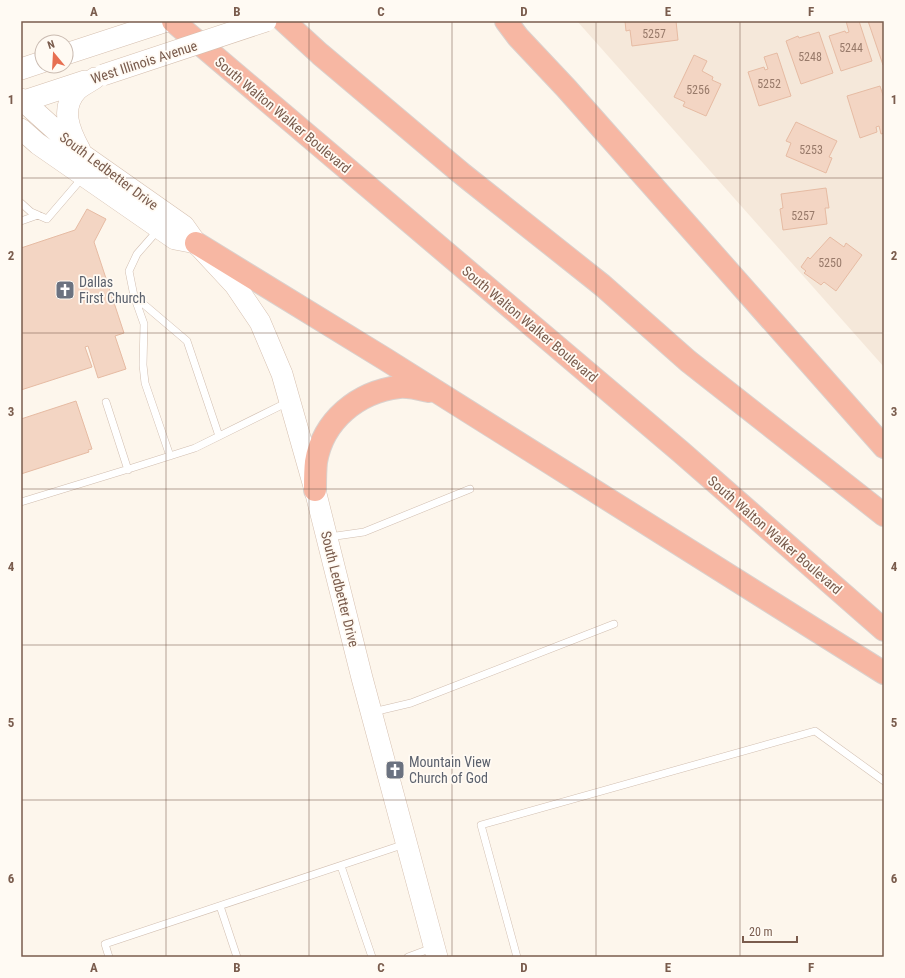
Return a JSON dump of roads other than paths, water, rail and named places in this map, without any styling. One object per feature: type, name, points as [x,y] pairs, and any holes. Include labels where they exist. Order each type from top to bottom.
[{"type":"highway","name":"South Walton Walker Boulevard","points":[[172,21],[681,452],[884,630]]},
{"type":"highway","points":[[284,21],[320,54],[461,173],[602,285],[688,361],[884,515]]},
{"type":"highway","points":[[506,21],[518,37],[566,88],[884,447]]},
{"type":"highway","points":[[196,242],[446,397],[884,674]]},
{"type":"highway","points":[[315,490],[316,462],[325,434],[346,409],[369,395],[400,387],[429,391],[446,397]]},
{"type":"street","points":[[74,51],[167,21]]},
{"type":"street","name":"West Illinois Avenue","points":[[22,101],[266,21]]},
{"type":"street","points":[[21,69],[34,65]]},
{"type":"street","points":[[83,165],[71,134],[67,109],[69,100],[78,89],[99,76]]},
{"type":"street","name":"South Ledbetter Drive","points":[[22,101],[83,165],[160,228],[175,239],[196,242]]},
{"type":"street","name":"South Ledbetter Drive","points":[[21,129],[38,144],[83,165],[184,226],[196,242],[235,285],[260,322],[282,374],[315,490],[371,712],[436,952]]},
{"type":"lane","points":[[21,203],[31,212],[47,219],[83,165]]},
{"type":"lane","points":[[21,221],[38,215]]},
{"type":"lane","points":[[160,228],[138,254],[129,271],[134,296],[144,324],[143,365],[145,383],[170,456]]},
{"type":"lane","points":[[134,296],[187,341],[219,436]]},
{"type":"lane","points":[[21,502],[195,448],[290,401]]},
{"type":"lane","points":[[106,402],[128,470]]},
{"type":"lane","points":[[327,537],[364,532],[470,489]]},
{"type":"lane","points":[[371,712],[411,702],[614,624]]},
{"type":"lane","points":[[517,957],[481,825],[815,731],[884,781]]},
{"type":"lane","points":[[109,957],[105,944],[407,843]]},
{"type":"lane","points":[[341,866],[372,957]]},
{"type":"lane","points":[[220,906],[237,957]]},
{"type":"lane","points":[[408,957],[436,952]]},
{"type":"place","name":"Dallas First Church","points":[[65,290]]},
{"type":"place","name":"Mountain View Church of God","points":[[395,770]]}]
